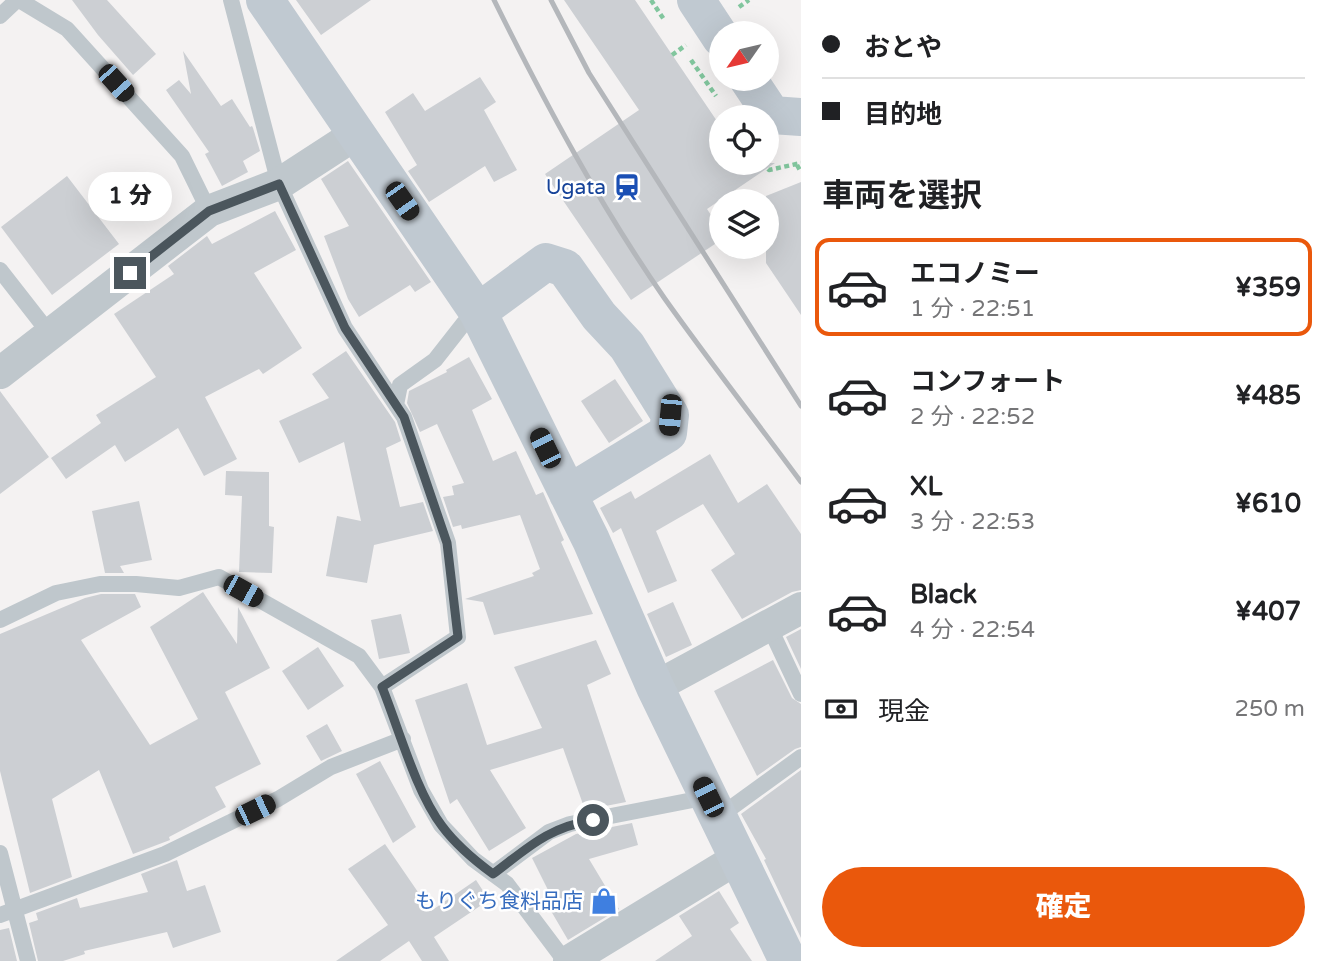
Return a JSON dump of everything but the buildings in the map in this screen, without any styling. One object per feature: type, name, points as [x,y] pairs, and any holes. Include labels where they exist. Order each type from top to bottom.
[{"type":"street","points":[[265,0],[478,312],[590,540],[655,688],[788,961]]},
{"type":"street","points":[[696,0],[710,21]]},
{"type":"street","points":[[756,91],[772,115],[801,117]]},
{"type":"street","points":[[0,373],[209,211],[279,184],[356,134]]},
{"type":"street","points":[[478,312],[546,262],[565,268],[599,316],[627,346],[670,415],[668,433],[568,494]]},
{"type":"street","points":[[655,688],[801,608]]},
{"type":"street","points":[[567,961],[738,858]]},
{"type":"lane","points":[[0,16],[18,0],[67,29],[182,156],[209,211]]},
{"type":"lane","points":[[231,0],[279,184],[345,328],[404,417],[447,543],[458,637],[382,687]]},
{"type":"lane","points":[[0,270],[50,334]]},
{"type":"lane","points":[[396,405],[400,385],[435,360],[464,323],[478,312]]},
{"type":"lane","points":[[0,620],[56,593],[100,584],[178,588],[219,577],[359,656],[382,687],[421,790],[441,825],[473,859],[507,884],[567,961]]},
{"type":"lane","points":[[769,626],[801,694]]},
{"type":"lane","points":[[7,912],[165,854],[278,799],[331,767],[403,739]]},
{"type":"lane","points":[[493,874],[549,832],[569,824],[713,808],[801,758]]},
{"type":"lane","points":[[0,853],[7,912],[28,961]]},
{"type":"path","points":[[779,168],[799,164],[801,172]]},
{"type":"railway","points":[[494,0],[533,77],[618,227],[682,322],[801,482]]},
{"type":"railway","points":[[551,0],[589,73],[801,406]]},
{"type":"place","name":"Ugata","points":[[627,187]]},
{"type":"place","name":"もりぐち食料品店","points":[[604,901]]},
{"type":"route","points":[[130,273],[209,211],[279,184],[345,328],[404,417],[447,543],[458,637],[382,687],[421,790],[441,825],[473,859],[493,874],[549,832],[569,824],[593,820]]}]
